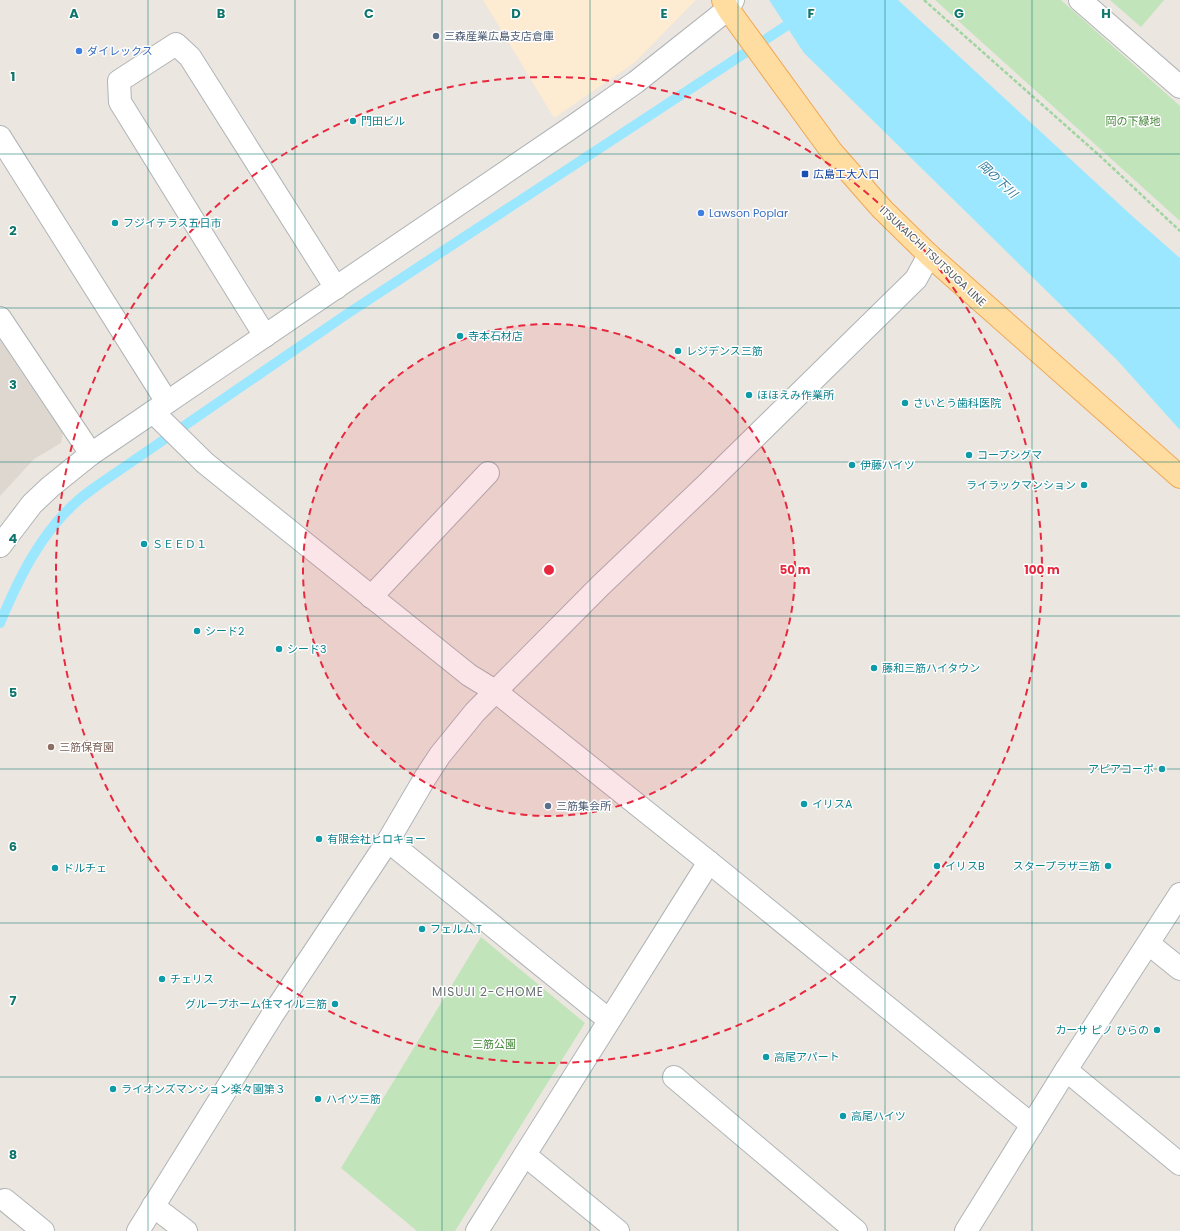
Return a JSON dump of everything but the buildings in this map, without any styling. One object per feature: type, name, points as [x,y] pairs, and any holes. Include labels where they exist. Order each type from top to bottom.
[{"type":"main road","name":"ITSUKAICHI TSUTSUGA LINE","points":[[728,3],[742,28],[767,64],[832,152],[882,209],[929,255],[1180,477]]},
{"type":"street","points":[[1080,0],[1180,87]]},
{"type":"street","points":[[0,546],[32,504],[50,487],[91,454],[160,411],[265,336],[636,82],[728,3]]},
{"type":"street","points":[[265,336],[120,102],[119,81],[176,44],[190,57],[336,288]]},
{"type":"street","points":[[0,137],[160,411],[191,449],[205,463],[469,675],[495,691],[709,862],[1032,1125]]},
{"type":"street","points":[[138,1231],[273,1014],[388,841],[440,755],[475,712],[600,586],[706,485],[916,279],[929,255]]},
{"type":"street","points":[[0,318],[91,454]]},
{"type":"street","points":[[371,597],[488,473]]},
{"type":"street","points":[[388,841],[609,1020]]},
{"type":"street","points":[[477,1231],[709,862]]},
{"type":"street","points":[[966,1231],[1066,1070],[1180,894]]},
{"type":"street","points":[[1149,944],[1180,969]]},
{"type":"street","points":[[1066,1070],[1180,1164]]},
{"type":"street","points":[[674,1077],[856,1231]]},
{"type":"street","points":[[525,1155],[618,1231]]},
{"type":"street","points":[[5,1200],[43,1231]]},
{"type":"street","points":[[153,1206],[186,1231]]},
{"type":"path","points":[[924,0],[1100,156],[1180,231]]},
{"type":"shaded area","points":[[483,0],[696,0],[634,63],[554,118]]},
{"type":"shaded area","points":[[0,334],[64,427],[61,443],[34,459],[0,496]]},
{"type":"green space","name":"岡の下緑地","points":[[935,0],[1061,0],[1180,106],[1180,221]]},
{"type":"green space","points":[[1110,0],[1164,0],[1141,27]]},
{"type":"green space","name":"三筋公園","points":[[481,937],[585,1023],[455,1231],[417,1231],[341,1168]]},
{"type":"water","name":"岡の下川","points":[[769,0],[898,0],[1131,215],[1180,258],[1180,430],[1118,361],[804,53]]},
{"type":"waterway","points":[[0,623],[22,575],[40,544],[50,530],[77,501],[86,494],[347,314],[786,26]]},
{"type":"place","name":"三森産業広島支店倉庫","points":[[436,36]]},
{"type":"place","name":"ダイレックス","points":[[79,51]]},
{"type":"place","name":"門田ビル","points":[[353,121]]},
{"type":"place","name":"広島工大入口","points":[[805,174]]},
{"type":"place","name":"Lawson Poplar","points":[[701,213]]},
{"type":"place","name":"フジイテラス五日市","points":[[115,223]]},
{"type":"place","name":"寺本石材店","points":[[460,336]]},
{"type":"place","name":"レジデンス三筋","points":[[678,351]]},
{"type":"place","name":"ほほえみ作業所","points":[[749,395]]},
{"type":"place","name":"さいとう歯科医院","points":[[905,403]]},
{"type":"place","name":"コープシグマ","points":[[969,455]]},
{"type":"place","name":"伊藤ハイツ","points":[[852,465]]},
{"type":"place","name":"ライラックマンション","points":[[1084,485]]},
{"type":"place","name":"ＳＥＥＤ１","points":[[144,544]]},
{"type":"place","name":"シード2","points":[[197,631]]},
{"type":"place","name":"シード3","points":[[279,649]]},
{"type":"place","name":"藤和三筋ハイタウン","points":[[874,668]]},
{"type":"place","name":"三筋保育園","points":[[51,747]]},
{"type":"place","name":"アピアコーポ","points":[[1162,769]]},
{"type":"place","name":"イリスA","points":[[804,804]]},
{"type":"place","name":"三筋集会所","points":[[548,806]]},
{"type":"place","name":"有限会社ヒロキョー","points":[[319,839]]},
{"type":"place","name":"イリスB","points":[[937,866]]},
{"type":"place","name":"スタープラザ三筋","points":[[1108,866]]},
{"type":"place","name":"ドルチェ","points":[[55,868]]},
{"type":"place","name":"フェルム.T","points":[[422,929]]},
{"type":"place","name":"チェリス","points":[[162,979]]},
{"type":"place","name":"グループホーム住マイル三筋","points":[[335,1004]]},
{"type":"place","name":"カーサ ピノ ひらの","points":[[1157,1030]]},
{"type":"place","name":"高尾アパート","points":[[766,1057]]},
{"type":"place","name":"ライオンズマンション楽々園第３","points":[[113,1089]]},
{"type":"place","name":"ハイツ三筋","points":[[318,1099]]},
{"type":"place","name":"高尾ハイツ","points":[[843,1116]]},
{"type":"district","name":"MISUJI 2-CHOME","points":[[488,991]]}]
